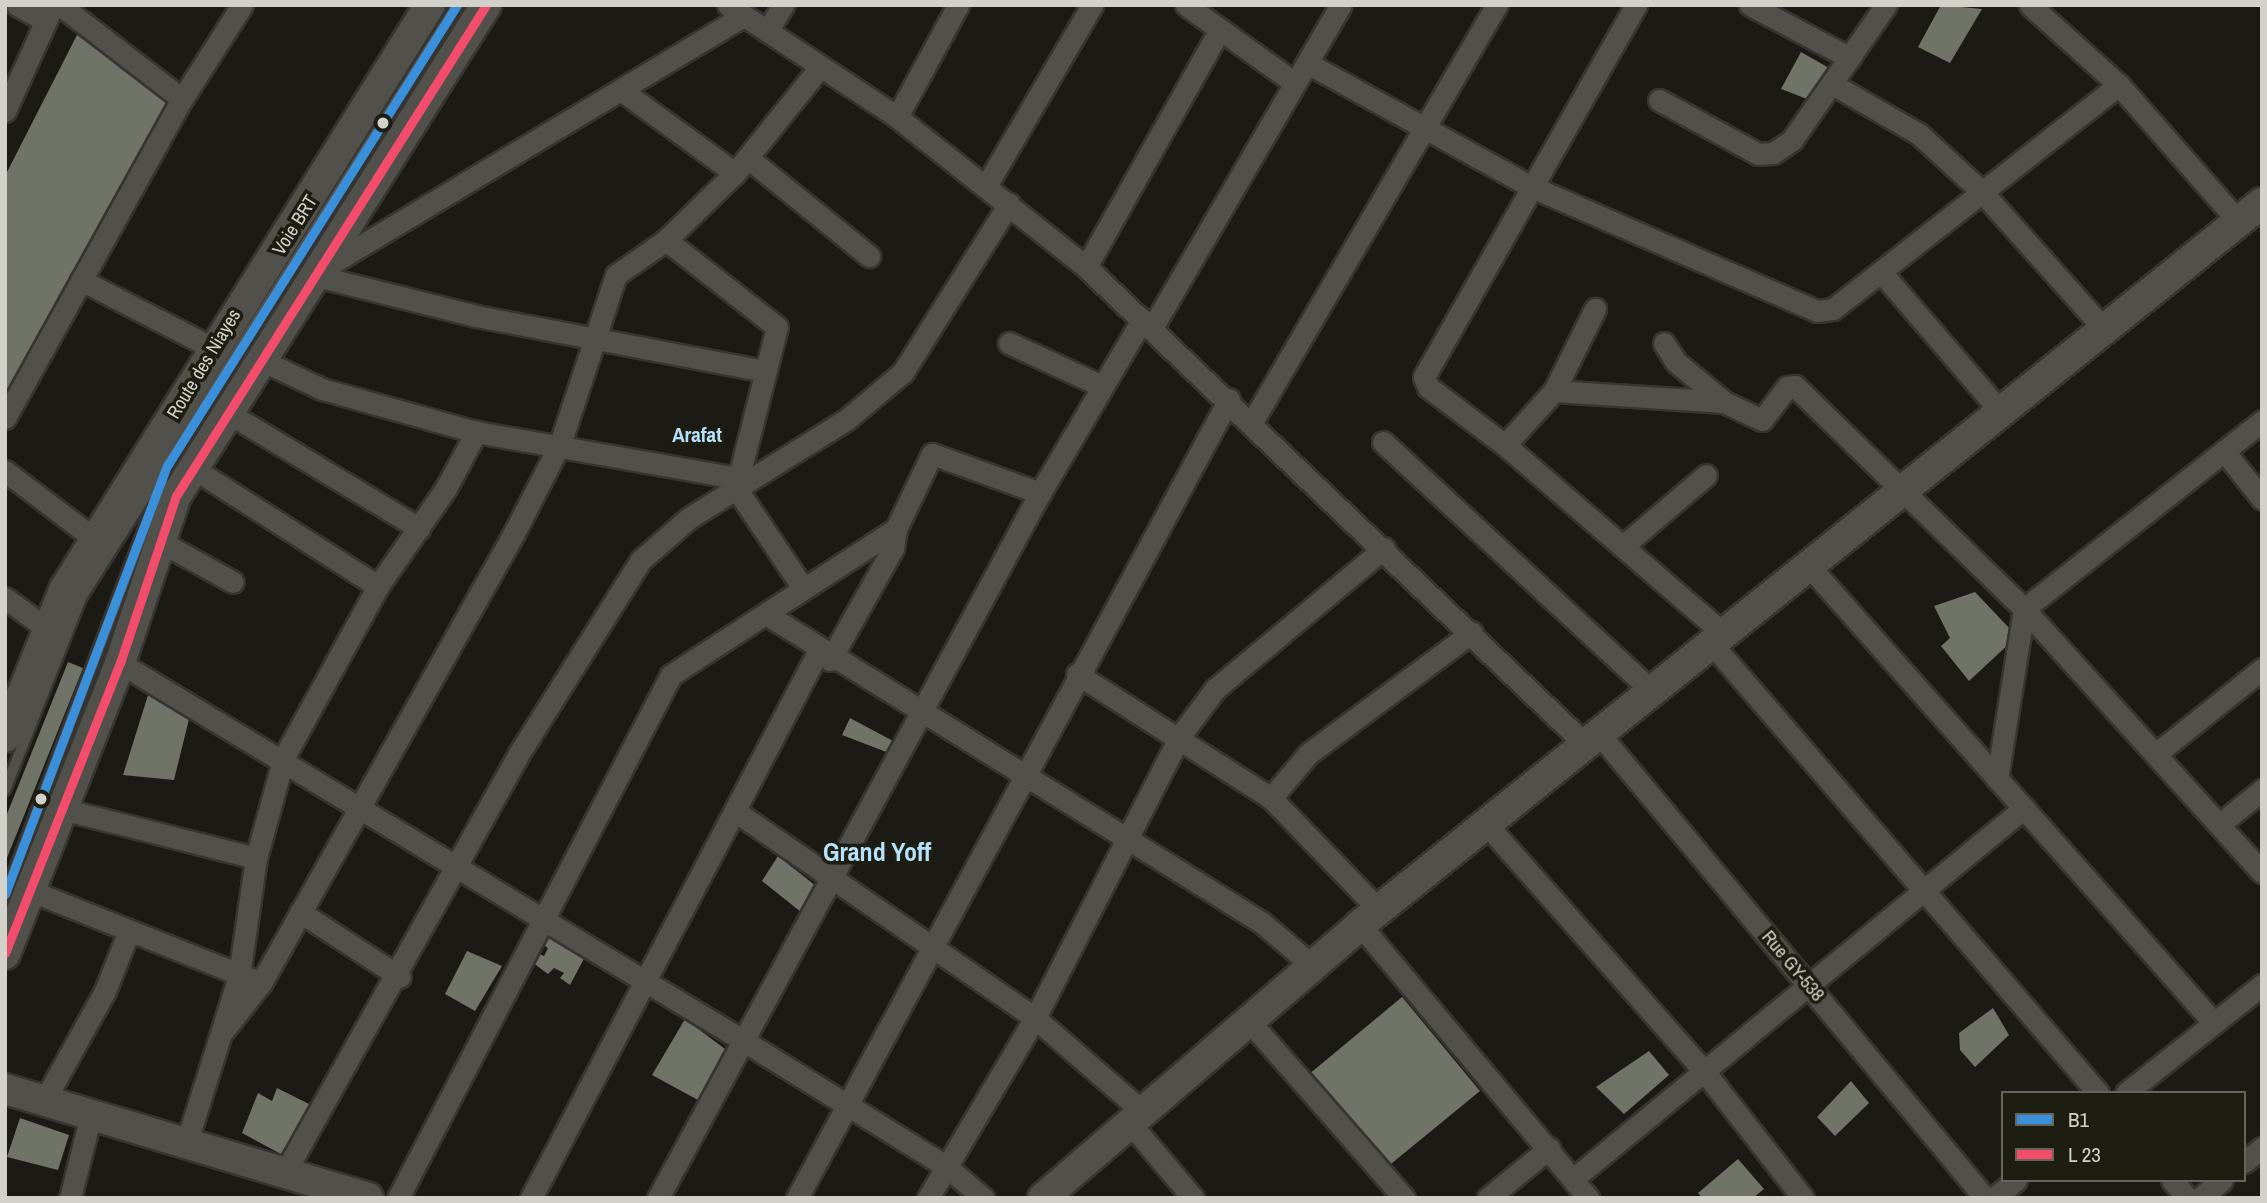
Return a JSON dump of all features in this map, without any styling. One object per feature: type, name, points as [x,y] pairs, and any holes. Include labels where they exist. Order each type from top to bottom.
[{"type":"main road","name":"Route des Niayes","points":[[5,737],[46,628],[96,540],[213,348],[430,5]]},
{"type":"main road","points":[[5,954],[18,893],[62,809],[120,663],[161,542],[179,467],[225,411],[486,5]]},
{"type":"main road","points":[[1043,1198],[1370,918],[2262,203]]},
{"type":"main road","points":[[5,1089],[364,1197]]},
{"type":"street","points":[[17,5],[53,10],[182,99]]},
{"type":"street","points":[[5,418],[182,99],[242,5]]},
{"type":"street","points":[[767,31],[783,5]]},
{"type":"street","points":[[897,117],[958,5]]},
{"type":"street","points":[[986,186],[1092,5]]},
{"type":"street","points":[[1186,5],[1295,83]]},
{"type":"street","points":[[658,1198],[1040,493],[1102,386],[1147,324],[1341,5]]},
{"type":"street","points":[[1252,422],[1497,5]]},
{"type":"street","points":[[1636,5],[1424,377],[1428,387],[1505,445],[1623,546],[1717,638],[1924,891],[2096,1091]]},
{"type":"street","points":[[1750,5],[1850,58]]},
{"type":"street","points":[[1659,100],[1758,154],[1773,153],[1792,140],[1834,85],[1886,5]]},
{"type":"street","points":[[2030,5],[2119,85],[2238,221]]},
{"type":"street","points":[[5,111],[53,10]]},
{"type":"street","points":[[313,275],[621,90],[736,11]]},
{"type":"street","name":"Rue GY-538","points":[[736,11],[897,117],[1010,204],[1086,267],[1229,399],[1472,632],[1593,741],[1809,985],[1985,1198]]},
{"type":"street","points":[[1086,267],[1220,29]]},
{"type":"street","points":[[1307,62],[1532,187],[1817,311],[1833,309],[2119,85]]},
{"type":"street","points":[[224,1030],[261,983],[560,444],[592,339],[616,275],[666,240],[741,165],[819,68]]},
{"type":"street","points":[[1834,85],[1919,134],[1982,192],[2104,329]]},
{"type":"street","points":[[621,90],[741,165],[869,256]]},
{"type":"street","points":[[284,1174],[400,977],[518,755],[641,561],[689,518],[736,483],[846,420],[903,372],[1010,204]]},
{"type":"street","points":[[666,240],[775,322],[778,332],[736,483]]},
{"type":"street","points":[[1881,272],[2000,411]]},
{"type":"street","points":[[313,275],[592,339],[765,371]]},
{"type":"street","points":[[81,280],[213,348]]},
{"type":"street","points":[[1505,445],[1553,391],[1595,309]]},
{"type":"street","points":[[1009,343],[1102,386]]},
{"type":"street","points":[[1664,343],[1682,368],[1724,402],[1762,419],[1787,387],[1795,386],[2024,610],[2157,752],[2262,872]]},
{"type":"street","points":[[259,359],[322,389],[476,432],[560,444],[736,483],[801,586]]},
{"type":"street","points":[[1553,391],[1724,402]]},
{"type":"street","points":[[797,1198],[931,942],[1229,399]]},
{"type":"street","points":[[225,411],[419,528]]},
{"type":"street","points":[[1997,779],[2024,610],[2262,421]]},
{"type":"street","points":[[186,1144],[239,976],[256,858],[284,757],[378,586],[419,528],[476,432]]},
{"type":"street","points":[[1383,442],[1652,691]]},
{"type":"street","points":[[2224,451],[2262,499]]},
{"type":"street","points":[[531,1198],[642,978],[824,656],[892,548],[896,530],[932,454],[1040,493]]},
{"type":"street","points":[[179,467],[378,586]]},
{"type":"street","points":[[5,471],[96,540]]},
{"type":"street","points":[[1623,546],[1706,475]]},
{"type":"street","points":[[398,1198],[540,915],[671,674],[766,614],[801,586],[896,530]]},
{"type":"street","points":[[161,542],[233,582]]},
{"type":"street","points":[[928,1198],[1035,1018],[1123,838],[1180,736],[1215,689],[1384,548]]},
{"type":"street","points":[[1808,565],[2214,1023]]},
{"type":"street","points":[[5,598],[46,628]]},
{"type":"street","points":[[766,614],[824,656],[1023,772],[1123,838],[1261,922],[1314,967]]},
{"type":"street","points":[[1270,797],[1308,754],[1472,632]]},
{"type":"street","points":[[120,663],[284,757],[459,868],[744,1041],[947,1167],[983,1198]]},
{"type":"street","points":[[2157,752],[2262,669]]},
{"type":"street","points":[[1077,674],[1180,736],[1270,797],[1370,918],[1588,1198]]},
{"type":"street","points":[[2220,824],[2262,790]]},
{"type":"street","points":[[1573,1180],[2024,808]]},
{"type":"street","points":[[62,809],[256,858]]},
{"type":"street","points":[[735,811],[931,942],[1035,1018],[1137,1117],[1193,1198]]},
{"type":"street","points":[[1487,825],[1704,1071],[1803,1198]]},
{"type":"street","points":[[18,893],[129,931],[261,983]]},
{"type":"street","points":[[300,912],[400,977]]},
{"type":"street","points":[[44,1101],[105,991],[129,931]]},
{"type":"street","points":[[2129,1091],[2262,985]]},
{"type":"street","points":[[1250,1022],[1404,1198]]},
{"type":"street","points":[[70,1198],[91,1115]]},
{"type":"street","points":[[1488,1198],[1549,1148]]},
{"type":"street","points":[[2246,1160],[2262,1148]]},
{"type":"street","points":[[1994,1198],[2014,1182]]},
{"type":"street","points":[[2174,1182],[2187,1198]]},
{"type":"street","points":[[2200,1198],[2220,1182]]},
{"type":"lane","name":"Voie BRT","points":[[5,790],[81,598],[179,467],[457,5]]},
{"type":"lane","name":"Voie BRT","points":[[18,893],[179,467]]},
{"type":"building","points":[[1941,5],[1982,9],[1950,63],[1918,47]]},
{"type":"building","points":[[77,35],[170,98],[5,396],[5,176]]},
{"type":"building","points":[[1801,52],[1829,68],[1807,99],[1781,89]]},
{"type":"building","points":[[1975,592],[2011,630],[2011,642],[1969,681],[1941,646],[1950,638],[1934,606]]},
{"type":"building","points":[[68,662],[83,668],[5,863],[5,819]]},
{"type":"building","points":[[148,695],[190,715],[174,780],[123,775]]},
{"type":"building","points":[[850,718],[895,742],[889,753],[842,735]]},
{"type":"building","points":[[778,856],[816,886],[801,912],[762,881]]},
{"type":"building","points":[[549,929],[587,953],[570,985],[560,978],[564,973],[554,968],[548,974],[525,957],[530,949],[544,956],[548,948],[535,939]]},
{"type":"building","points":[[467,951],[502,966],[475,1011],[445,994]]},
{"type":"building","points":[[1402,997],[1480,1091],[1386,1168],[1308,1075]]},
{"type":"building","points":[[1993,1008],[2009,1035],[1975,1067],[1960,1050],[1959,1033]]},
{"type":"building","points":[[685,1019],[729,1052],[698,1100],[652,1075]]},
{"type":"building","points":[[1649,1051],[1669,1075],[1624,1114],[1596,1087]]},
{"type":"building","points":[[1851,1081],[1869,1103],[1835,1136],[1817,1117]]},
{"type":"building","points":[[277,1088],[317,1108],[290,1159],[242,1133],[258,1093],[272,1101]]},
{"type":"building","points":[[20,1118],[69,1135],[58,1170],[7,1157]]},
{"type":"building","points":[[1738,1159],[1764,1189],[1753,1198],[1702,1198],[1698,1193]]},
{"type":"transit line","name":"B1","points":[[5,894],[167,466],[457,5]]},
{"type":"transit line","points":[[5,953],[120,663],[176,496],[486,5]]},
{"type":"district","name":"Arafat","points":[[697,435]]},
{"type":"district","name":"Grand Yoff","points":[[877,852]]}]
